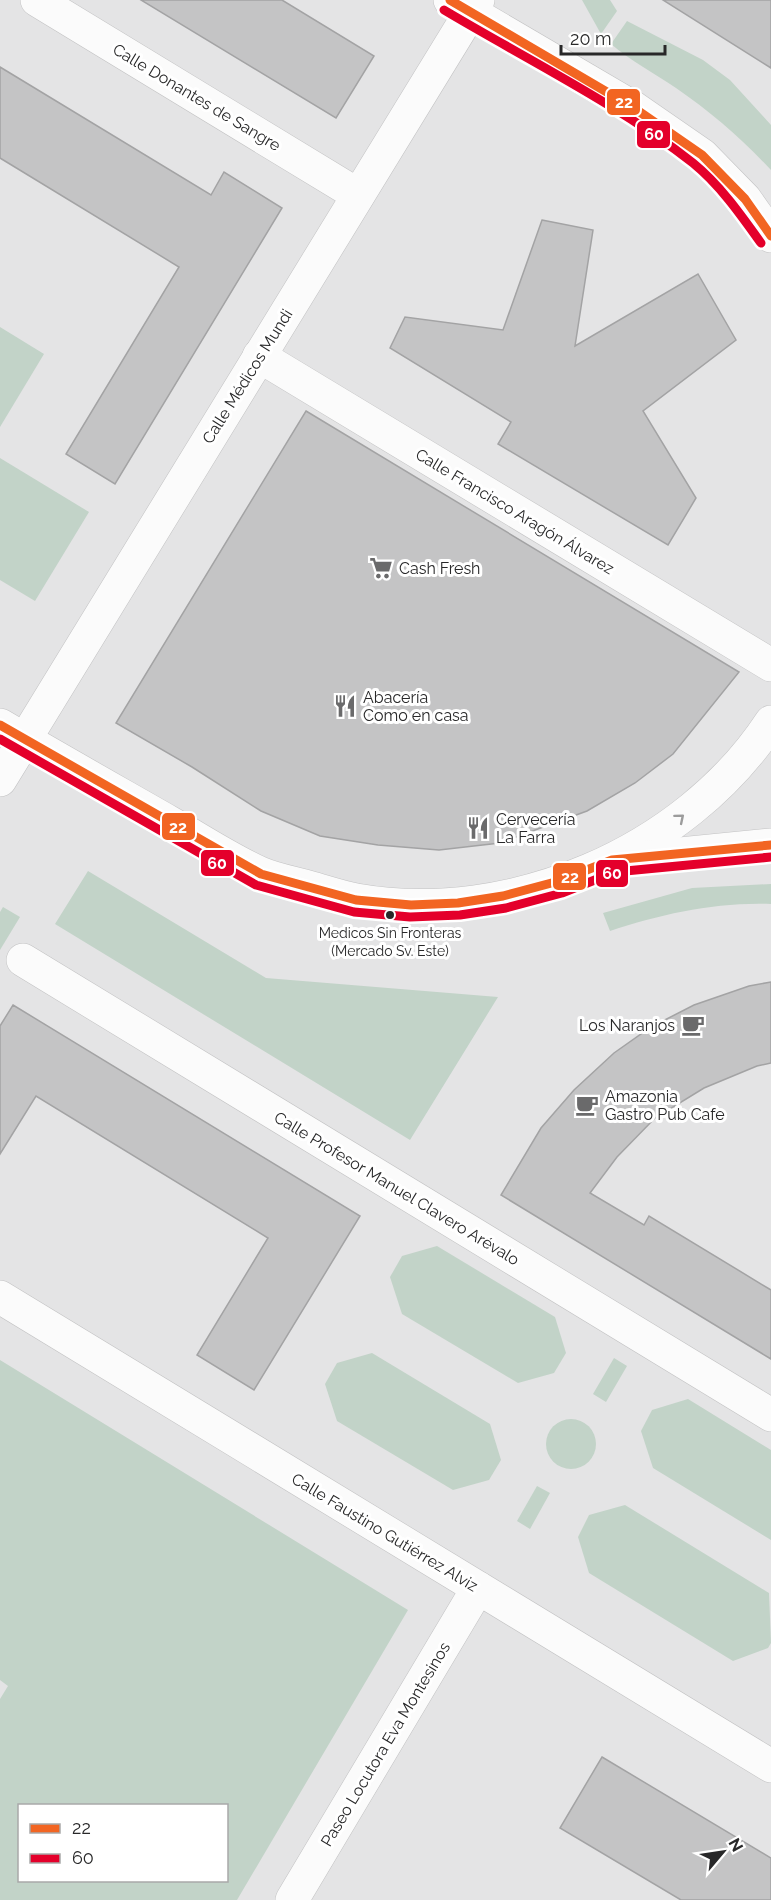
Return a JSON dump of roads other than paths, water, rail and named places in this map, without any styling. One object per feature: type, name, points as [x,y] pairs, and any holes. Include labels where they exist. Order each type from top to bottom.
[{"type":"street","name":"Calle Donantes de Sangre","points":[[37,0],[358,195]]},
{"type":"street","name":"Calle Médicos Mundi","points":[[0,780],[12,732],[259,356],[358,195],[466,4]]},
{"type":"street","points":[[466,4],[634,108],[702,155],[745,199],[771,236]]},
{"type":"street","name":"Calle Francisco Aragón Álvarez","points":[[259,356],[771,665]]},
{"type":"street","points":[[12,732],[261,874],[356,900],[411,905],[459,903],[503,896],[559,881],[612,860],[671,825],[720,784],[771,722]]},
{"type":"street","points":[[612,860],[771,846]]},
{"type":"street","name":"Calle Profesor Manuel Clavero Arévalo","points":[[23,960],[771,1415]]},
{"type":"street","name":"Calle Faustino Gutiérrez Alviz","points":[[0,1297],[771,1766]]},
{"type":"street","name":"Paseo Locutora Eva Montesinos","points":[[292,1900],[478,1588]]},
{"type":"place","name":"Cash Fresh","points":[[381,568]]},
{"type":"place","name":"Abacería Como en casa","points":[[345,706]]},
{"type":"place","name":"Cervecería La Farra","points":[[478,828]]},
{"type":"place","name":"Medicos Sin Fronteras (Mercado Sv. Este)","points":[[390,915]]},
{"type":"place","name":"Los Naranjos","points":[[693,1025]]},
{"type":"place","name":"Amazonia Gastro Pub Cafe","points":[[587,1105]]}]
